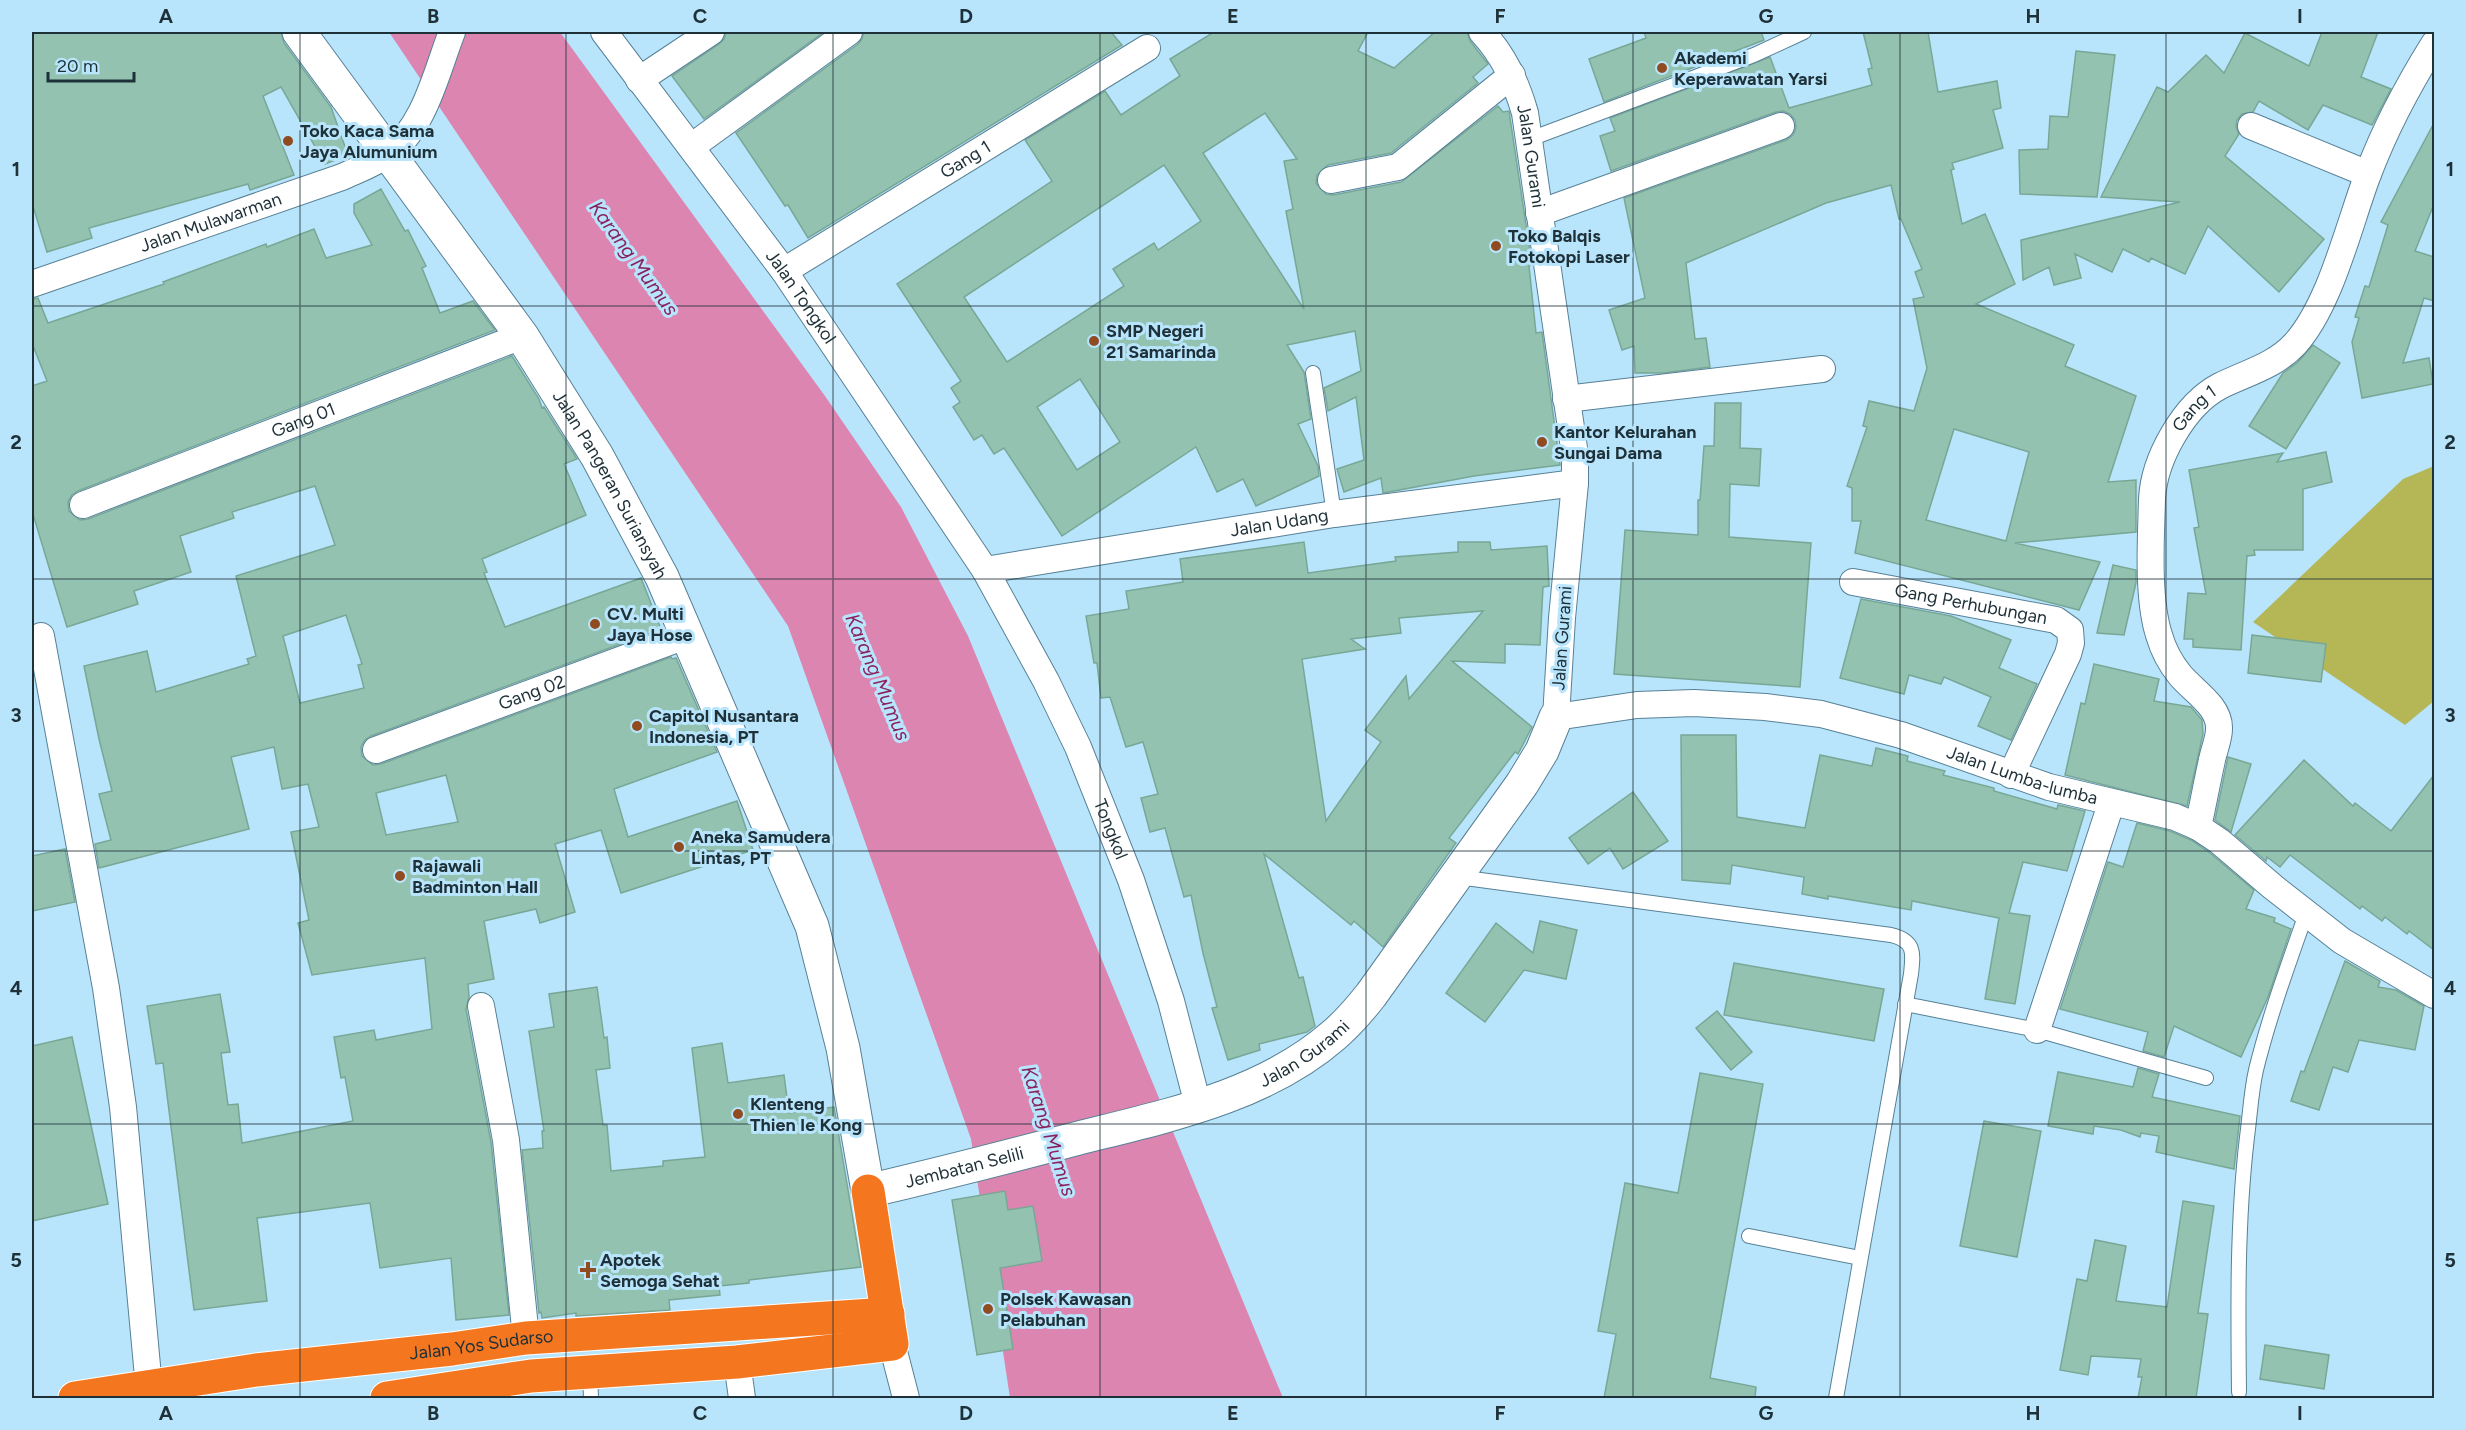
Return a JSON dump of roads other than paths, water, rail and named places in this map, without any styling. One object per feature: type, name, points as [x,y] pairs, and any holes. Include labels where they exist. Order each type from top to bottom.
[{"type":"highway","name":"Jalan Pangeran Suriansyah","points":[[868,1191],[890,1329]]},
{"type":"highway","name":"Jalan Yos Sudarso","points":[[75,1398],[150,1393],[256,1370],[452,1349],[526,1338],[890,1329]]},
{"type":"highway","name":"Jalan Yos Sudarso","points":[[390,1398],[531,1376],[590,1386],[737,1362],[890,1329]]},
{"type":"main road","name":"Jalan Pangeran Suriansyah","points":[[299,32],[522,336],[597,456],[662,577],[749,784],[812,926],[843,1048],[868,1191]]},
{"type":"main road","name":"Jalan Gurami","points":[[1184,1110],[1253,1085],[1285,1069],[1333,1036],[1371,995],[1533,767],[1549,738],[1556,717]]},
{"type":"main road","name":"Jembatan Selili","points":[[868,1191],[1184,1110]]},
{"type":"street","name":"Jalan Mulawarman","points":[[32,284],[342,177],[387,154],[406,136],[418,119],[452,32]]},
{"type":"street","name":"Jalan Tongkol","points":[[604,32],[784,271],[985,570]]},
{"type":"street","points":[[639,80],[711,32]]},
{"type":"street","points":[[691,147],[849,32]]},
{"type":"street","name":"Jalan Gurami","points":[[1482,32],[1504,60],[1512,75],[1525,113],[1575,454],[1575,483],[1562,618],[1556,717]]},
{"type":"street","name":"Gang 1","points":[[2198,827],[2219,728],[2211,706],[2180,674],[2158,634],[2152,589],[2150,540],[2153,490],[2159,461],[2180,425],[2197,405],[2218,387],[2276,359],[2304,333],[2336,268],[2368,174],[2409,88],[2434,44]]},
{"type":"street","name":"Gang 1","points":[[784,271],[1147,48]]},
{"type":"street","points":[[1331,180],[1398,167],[1512,75]]},
{"type":"street","points":[[1539,213],[1781,126]]},
{"type":"street","points":[[2251,126],[2368,174]]},
{"type":"street","name":"Gang 01","points":[[83,505],[522,336]]},
{"type":"street","points":[[1566,399],[1822,369]]},
{"type":"street","name":"Jalan Udang","points":[[985,570],[1334,514],[1575,483]]},
{"type":"street","name":"Tongkol","points":[[985,570],[1046,681],[1078,747],[1131,880],[1170,1001],[1184,1110]]},
{"type":"street","name":"Gang Perhubungan","points":[[1853,582],[2021,612],[2056,620],[2067,626],[2071,638],[2067,654],[2011,776]]},
{"type":"street","name":"Gang 02","points":[[376,750],[688,635]]},
{"type":"street","points":[[41,636],[106,988],[123,1107],[150,1393]]},
{"type":"street","name":"Jalan Lumba-lumba","points":[[1556,717],[1637,705],[1694,703],[1765,707],[1821,714],[1901,735],[2011,776],[2111,804],[2157,812],[2198,827],[2226,846],[2306,914],[2369,958],[2434,995]]},
{"type":"street","points":[[2037,1030],[2111,804]]},
{"type":"street","points":[[481,1006],[506,1140],[526,1338]]},
{"type":"street","points":[[890,1329],[906,1398]]},
{"type":"street","points":[[737,1362],[742,1398]]},
{"type":"lane","points":[[1530,139],[1754,55],[1804,32]]},
{"type":"lane","points":[[1313,373],[1334,514]]},
{"type":"lane","points":[[1456,877],[1900,937],[1909,943],[1913,954],[1905,1004],[1836,1398]]},
{"type":"lane","points":[[2239,1392],[2240,1231],[2244,1164],[2256,1072],[2276,1000],[2306,914]]},
{"type":"lane","points":[[1905,1004],[2037,1030],[2206,1078]]},
{"type":"lane","points":[[1749,1236],[1860,1258]]},
{"type":"water","name":"Karang Mumus","points":[[389,32],[560,32],[825,396],[901,507],[968,636],[1283,1398],[1010,1398],[971,1139],[788,626]]},
{"type":"place","name":"Akademi Keperawatan Yarsi","points":[[1662,68]]},
{"type":"place","name":"Toko Kaca Sama Jaya Alumunium","points":[[288,141]]},
{"type":"place","name":"Toko Balqis Fotokopi Laser","points":[[1496,246]]},
{"type":"place","name":"SMP Negeri 21 Samarinda","points":[[1094,341]]},
{"type":"place","name":"Kantor Kelurahan Sungai Dama","points":[[1542,442]]},
{"type":"place","name":"CV. Multi Jaya Hose","points":[[595,624]]},
{"type":"place","name":"Capitol Nusantara Indonesia, PT","points":[[637,726]]},
{"type":"place","name":"Aneka Samudera Lintas, PT","points":[[679,847]]},
{"type":"place","name":"Rajawali Badminton Hall","points":[[400,876]]},
{"type":"place","name":"Klenteng Thien Ie Kong","points":[[738,1114]]},
{"type":"place","name":"Apotek Semoga Sehat","points":[[588,1270]]},
{"type":"place","name":"Polsek Kawasan Pelabuhan","points":[[988,1309]]}]
